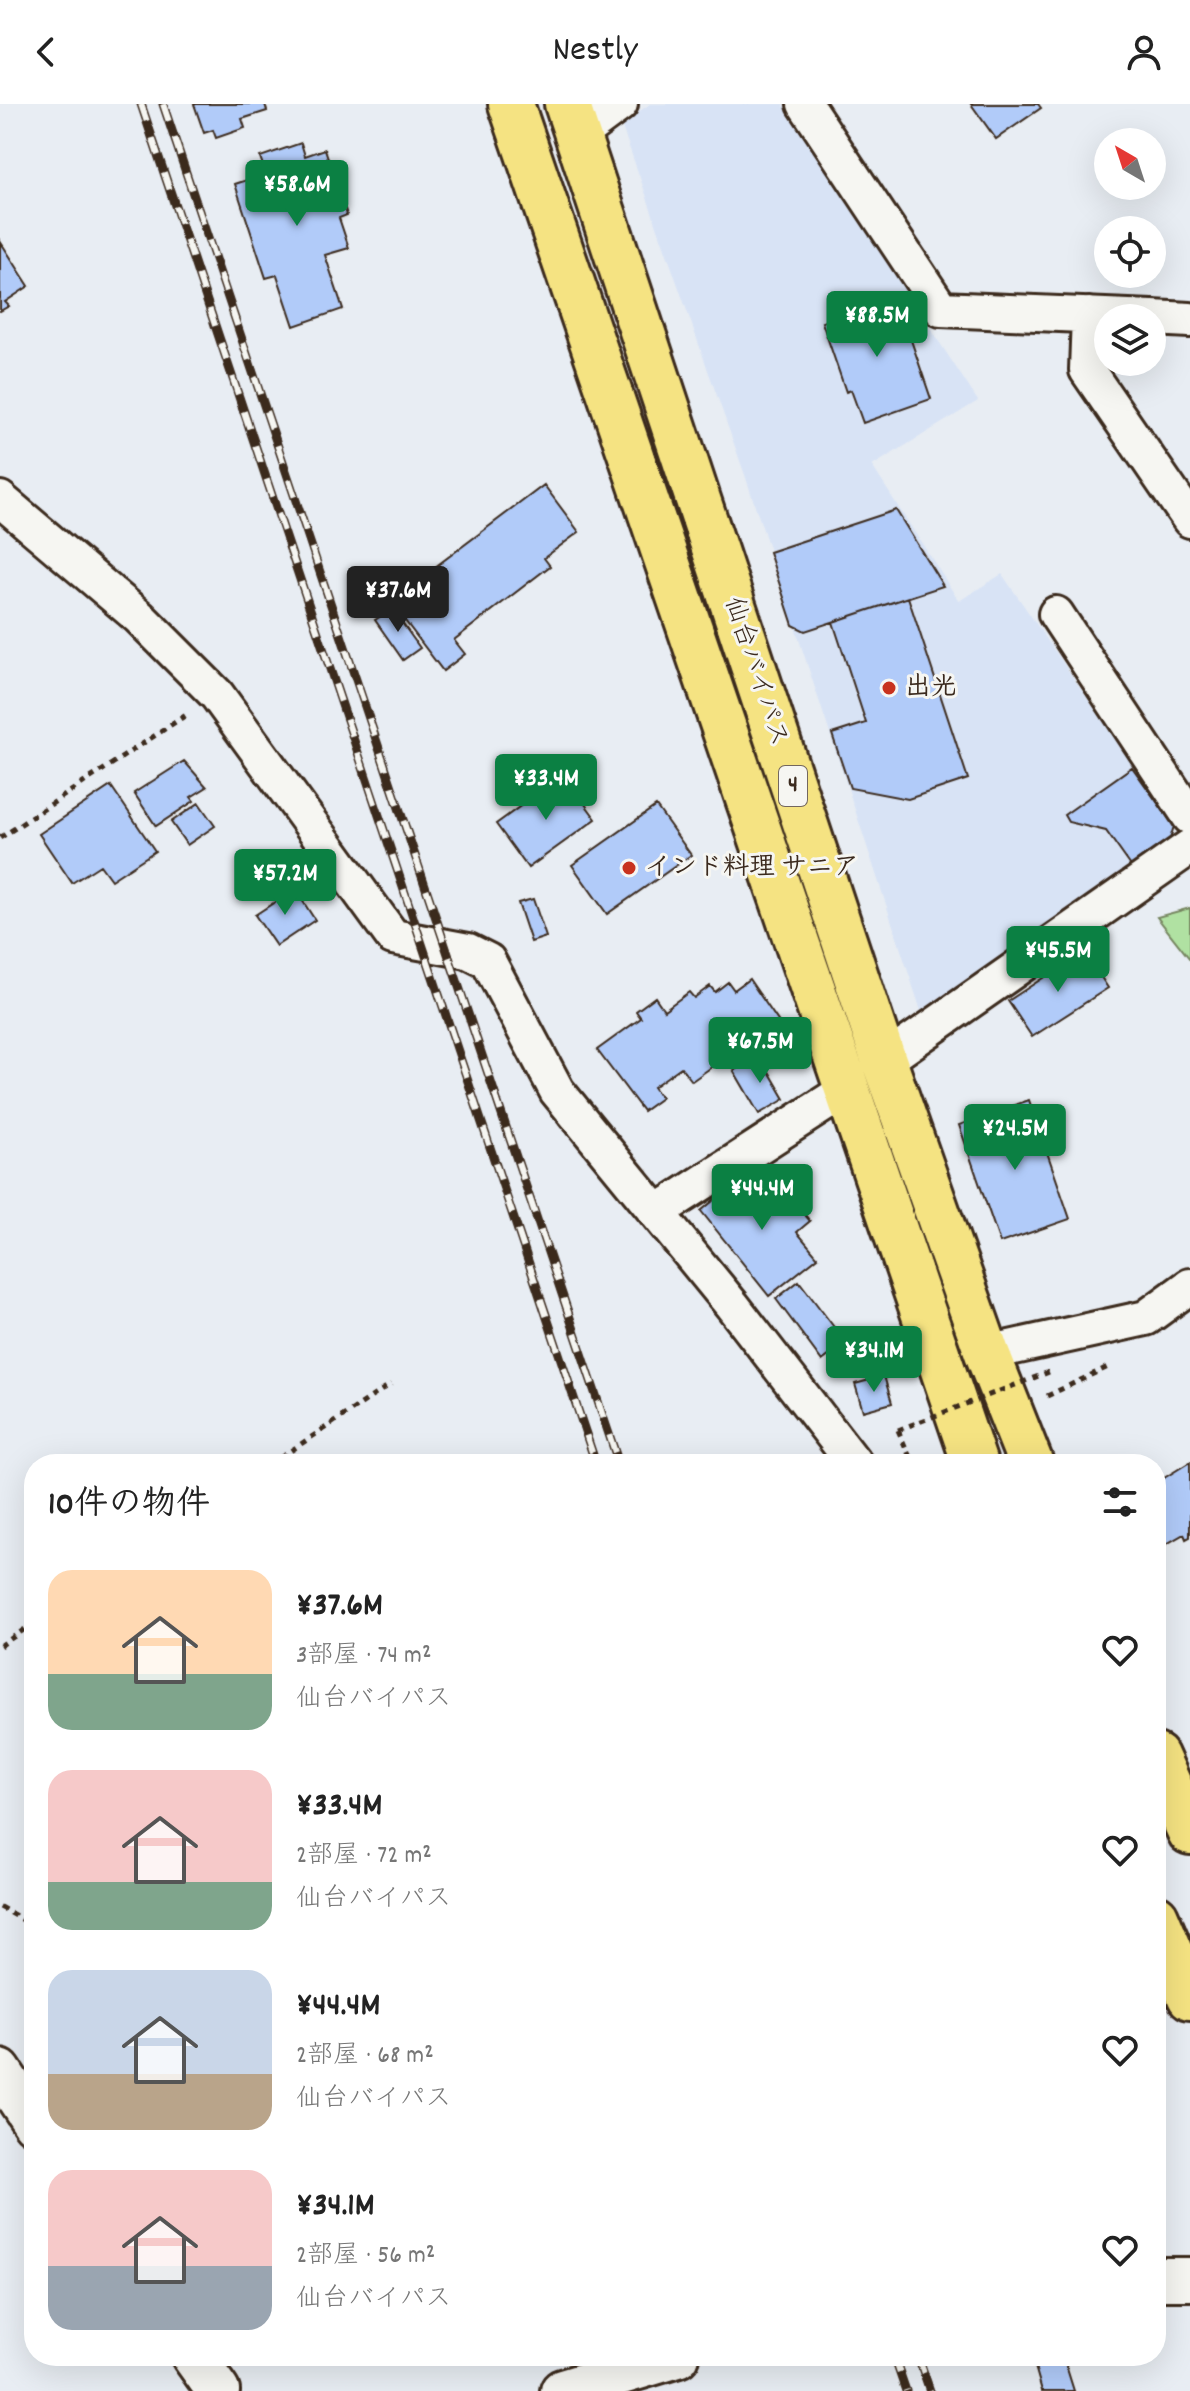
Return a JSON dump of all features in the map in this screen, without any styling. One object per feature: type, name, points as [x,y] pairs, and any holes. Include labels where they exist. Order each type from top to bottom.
[{"type":"highway","name":"仙台バイパス","points":[[511,104],[972,1454]]},
{"type":"highway","name":"仙台バイパス","points":[[572,120],[884,1061],[987,1353],[1027,1454]]},
{"type":"highway","points":[[1166,1778],[1190,1832]]},
{"type":"highway","points":[[1166,1941],[1190,1997]]},
{"type":"street","points":[[572,120],[620,104]]},
{"type":"street","points":[[805,104],[941,309],[1094,315]]},
{"type":"street","points":[[1089,315],[1087,370],[1190,520]]},
{"type":"street","points":[[1166,319],[1190,320]]},
{"type":"street","points":[[0,499],[139,617],[217,695],[393,937],[468,951],[488,961],[557,1091],[657,1212],[847,1454]]},
{"type":"street","points":[[1056,614],[1190,817]]},
{"type":"street","points":[[884,1061],[1190,847]]},
{"type":"street","points":[[657,1212],[846,1090]]},
{"type":"street","points":[[987,1353],[1146,1318],[1190,1286]]},
{"type":"street","points":[[0,2071],[24,2107]]},
{"type":"street","points":[[1166,2279],[1190,2279]]},
{"type":"street","points":[[200,2366],[218,2391]]},
{"type":"street","points":[[562,2391],[645,2366]]},
{"type":"path","points":[[0,838],[217,695]]},
{"type":"path","points":[[909,1454],[898,1430],[1049,1372]]},
{"type":"path","points":[[286,1454],[391,1384]]},
{"type":"path","points":[[0,1646],[24,1630]]},
{"type":"path","points":[[0,1907],[24,1920]]},
{"type":"shaded area","points":[[650,104],[783,104],[978,401],[872,466],[959,601],[1002,574],[1175,826],[1168,853],[923,1017],[745,475],[621,124]]},
{"type":"green space","points":[[1190,908],[1190,959],[1157,917]]},
{"type":"building","points":[[194,104],[265,104],[267,111],[242,119],[245,128],[216,138],[213,130],[204,133]]},
{"type":"building","points":[[971,104],[1038,104],[1041,108],[996,139]]},
{"type":"building","points":[[301,143],[305,156],[325,149],[347,215],[339,218],[349,248],[325,255],[343,309],[294,326],[277,275],[266,278],[235,184],[266,174],[260,157]]},
{"type":"building","points":[[0,241],[29,286],[5,302],[9,306],[0,311]]},
{"type":"building","points":[[896,296],[931,399],[863,423],[851,390],[846,392],[822,322]]},
{"type":"building","points":[[544,485],[579,532],[544,558],[550,566],[454,640],[465,654],[443,671],[390,601]]},
{"type":"building","points":[[896,510],[943,586],[805,631],[793,625],[769,552]]},
{"type":"building","points":[[908,597],[968,779],[908,799],[850,788],[832,734],[866,723],[833,622]]},
{"type":"building","points":[[392,609],[420,648],[403,660],[375,620]]},
{"type":"building","points":[[184,761],[207,787],[191,797],[194,801],[156,826],[134,793]]},
{"type":"building","points":[[1132,767],[1174,826],[1167,849],[1133,869],[1106,831],[1068,822],[1064,815]]},
{"type":"building","points":[[568,781],[596,819],[528,868],[496,824],[552,783],[556,790]]},
{"type":"building","points":[[111,786],[155,851],[111,880],[100,865],[72,883],[39,834]]},
{"type":"building","points":[[199,803],[215,826],[187,845],[171,822]]},
{"type":"building","points":[[656,806],[691,855],[607,914],[572,865]]},
{"type":"building","points":[[295,889],[315,920],[276,946],[255,915]]},
{"type":"building","points":[[533,899],[546,937],[531,942],[518,903]]},
{"type":"building","points":[[1084,951],[1108,988],[1032,1037],[1008,1001]]},
{"type":"building","points":[[749,979],[782,1027],[792,1056],[774,1065],[761,1032],[692,1081],[681,1067],[653,1087],[661,1098],[643,1111],[597,1050],[641,1018],[636,1011],[655,997],[664,1010],[689,992],[694,998],[710,986],[715,992],[728,982],[734,990]]},
{"type":"building","points":[[760,1056],[785,1099],[759,1114],[734,1071]]},
{"type":"building","points":[[1029,1100],[1070,1219],[1000,1243],[959,1125]]},
{"type":"building","points":[[749,1171],[771,1199],[784,1189],[810,1221],[797,1232],[818,1257],[769,1296],[701,1211]]},
{"type":"building","points":[[799,1281],[846,1343],[822,1361],[776,1299]]},
{"type":"building","points":[[884,1376],[892,1403],[863,1411],[855,1384]]},
{"type":"building","points":[[1190,1462],[1190,1537],[1186,1539],[1184,1534],[1166,1544],[1166,1477]]},
{"type":"building","points":[[1035,2366],[1066,2366],[1074,2391],[1042,2391]]},
{"type":"railway","points":[[141,104],[593,1454]]},
{"type":"railway","points":[[163,104],[616,1454]]},
{"type":"railway","points":[[897,2366],[906,2391]]},
{"type":"railway","points":[[921,2366],[930,2391]]},
{"type":"place","name":"出光","points":[[889,688]]},
{"type":"place","name":"インド料理 サニア","points":[[629,868]]}]
